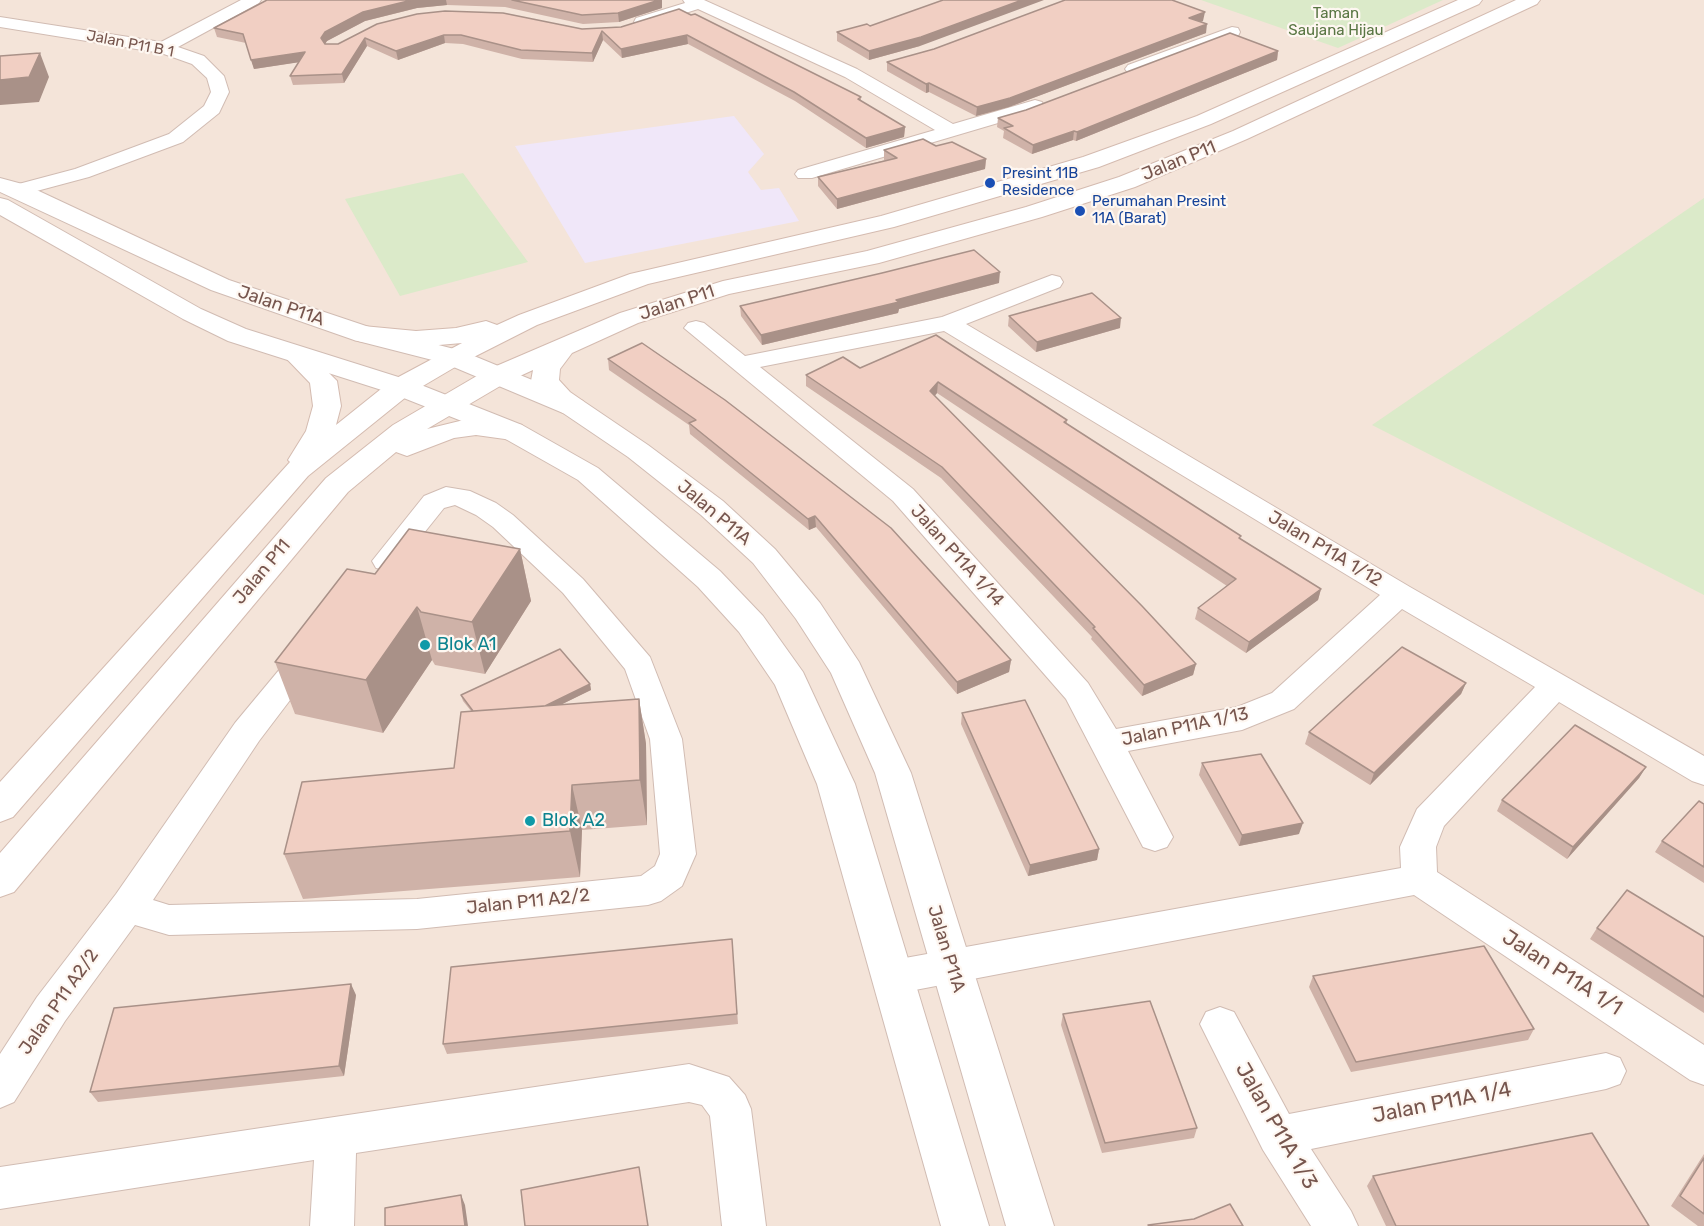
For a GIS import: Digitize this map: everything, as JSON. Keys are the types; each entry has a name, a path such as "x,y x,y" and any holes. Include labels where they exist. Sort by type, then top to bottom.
{"main road":[{"name":"Jalan P11","path":"0,807 298,470 401,387 453,357 528,320 662,273 886,222 1091,162 1203,120 1473,0"},
{"name":"Jalan P11","path":"0,881 337,485 403,431 448,404 497,376 629,318 723,288 870,258 1034,212 1127,182 1240,135 1531,0"},
{"path":"6,193 192,314 237,335 401,387 512,431 588,474 709,579 750,624 791,681 836,784 965,1226"},
{"name":"Jalan P11A","path":"6,193 45,204 220,285 363,334 453,357 573,407 638,451 712,508 764,556 808,611 847,670 893,773 1030,1226"},
{"path":"363,334 416,339 456,336 528,320"},
{"path":"563,347 547,368 545,381 560,398 573,407"},
{"path":"296,355 323,381 327,406 320,431 298,470"},
{"path":"337,485 408,446 447,431 476,426 512,431"}],"street":[{"path":"164,48 253,0"},
{"path":"621,29 694,2 851,73 951,131"},
{"name":"Jalan P11 B 1","path":"0,22 164,48 198,60 215,76 220,92 212,109 176,138 82,173 6,193"},
{"path":"1114,77 1232,32"},
{"path":"851,73 873,67"},
{"path":"805,174 1017,113 1050,101"},
{"name":"Jalan P11 B 1","path":"45,204 60,188 82,173"},
{"path":"740,364 948,323 1052,282"},
{"name":"Jalan P11A 1/12","path":"948,323 1400,594 1704,772"},
{"name":"Jalan P11A 1/14","path":"696,328 903,495 1077,691 1107,743 1155,837"},
{"name":"Jalan P11 A2/2","path":"0,1089 51,1009 129,905 146,914 169,920 417,914 648,890 669,876 678,854 666,738 639,665 573,586 503,521 486,509 460,497 446,496 434,502 367,584"},
{"name":"Jalan P11A 1/13","path":"1107,743 1233,720 1283,701 1400,594"},
{"path":"129,905 247,732 329,630"},
{"path":"894,977 1419,879 1418,847 1430,819 1555,686"},
{"name":"Jalan P11A 1/1","path":"1419,879 1704,1067"},
{"name":"Jalan P11A 1/3","path":"1220,1024 1278,1136 1336,1226"},
{"name":"Jalan P11A 1/4","path":"1278,1136 1606,1071"},
{"path":"0,1188 689,1083 715,1090 730,1110 744,1226"},
{"path":"332,1226 336,1137"}],"shaded area":[{"path":"0,0 1704,0 1704,1226 0,1226"},
{"path":"734,116 764,154 748,172 761,190 779,188 799,221 585,263 515,146"}],"green space":[{"name":"Taman Saujana Hijau","path":"1201,0 1443,0 1338,48"},
{"path":"463,173 528,262 400,296 345,199"},
{"path":"1704,198 1704,595 1372,425"}],"building":[{"path":"267,0 412,0 363,12 325,32 321,38 325,44 338,44 377,24 417,14 445,11 503,13 582,29 621,27 679,9 691,15 695,14 861,97 858,99 905,127 866,138 794,92 687,35 621,49 602,31 592,53 521,50 461,35 444,35 396,51 365,38 342,74 290,76 305,52 251,60 243,34 214,28"},
{"path":"512,0 659,0 618,13 582,15"},
{"path":"943,0 1022,0 921,37 869,51 837,32 867,24 870,26"},
{"path":"1065,0 1172,0 1205,12 1189,18 1207,24 1010,98 977,107 929,83 926,84 887,62 934,49"},
{"path":"1230,33 1278,51 1077,132 1074,131 1033,145 1004,128 1013,126 998,118 1026,110"},
{"path":"40,53 29,77 0,80 0,56"},
{"path":"923,139 936,146 952,142 986,159 837,199 818,177 897,158 884,150"},
{"path":"974,250 1000,272 896,300 899,302 761,335 740,306 882,273"},
{"path":"1092,293 1121,318 1037,342 1009,316"},
{"path":"936,335 1067,420 1064,422 1241,536 1239,538 1321,589 1249,642 1198,608 1236,579 938,382 930,391 1196,664 1144,685 1093,628 1095,627 942,467 806,375 843,357 860,368"},
{"path":"642,343 725,400 891,528 1011,660 957,682 815,516 808,519 689,423 696,420 608,359"},
{"path":"409,529 520,549 472,622 421,612 417,607 366,680 275,662 347,569 375,574"},
{"path":"1402,647 1466,683 1374,773 1309,732"},
{"path":"560,649 590,684 545,706 473,711 461,695"},
{"path":"639,699 640,780 572,785 570,831 284,854 302,782 454,768 461,712"},
{"path":"1025,700 1099,849 1030,865 962,713"},
{"path":"1575,725 1646,767 1573,847 1502,800"},
{"path":"1261,754 1303,823 1242,835 1202,763"},
{"path":"1699,801 1704,804 1704,867 1662,841"},
{"path":"1627,890 1704,937 1704,997 1597,928"},
{"path":"732,939 737,1014 443,1044 451,967"},
{"path":"1484,946 1534,1029 1356,1062 1313,976"},
{"path":"351,984 339,1066 90,1092 114,1008"},
{"path":"1150,1001 1197,1128 1105,1143 1063,1014"},
{"path":"1592,1133 1649,1226 1396,1226 1373,1176"},
{"path":"1704,1158 1704,1214 1680,1196"},
{"path":"639,1167 648,1226 525,1226 521,1190"},
{"path":"461,1195 465,1226 385,1226 385,1208"},
{"path":"1230,1204 1243,1226 1148,1225 1194,1219"}],"place":[{"name":"Presint 11B Residence","path":"990,183"},
{"name":"Perumahan Presint 11A (Barat)","path":"1080,211"},
{"name":"Blok A1","path":"425,645"},
{"name":"Blok A2","path":"530,821"}]}
